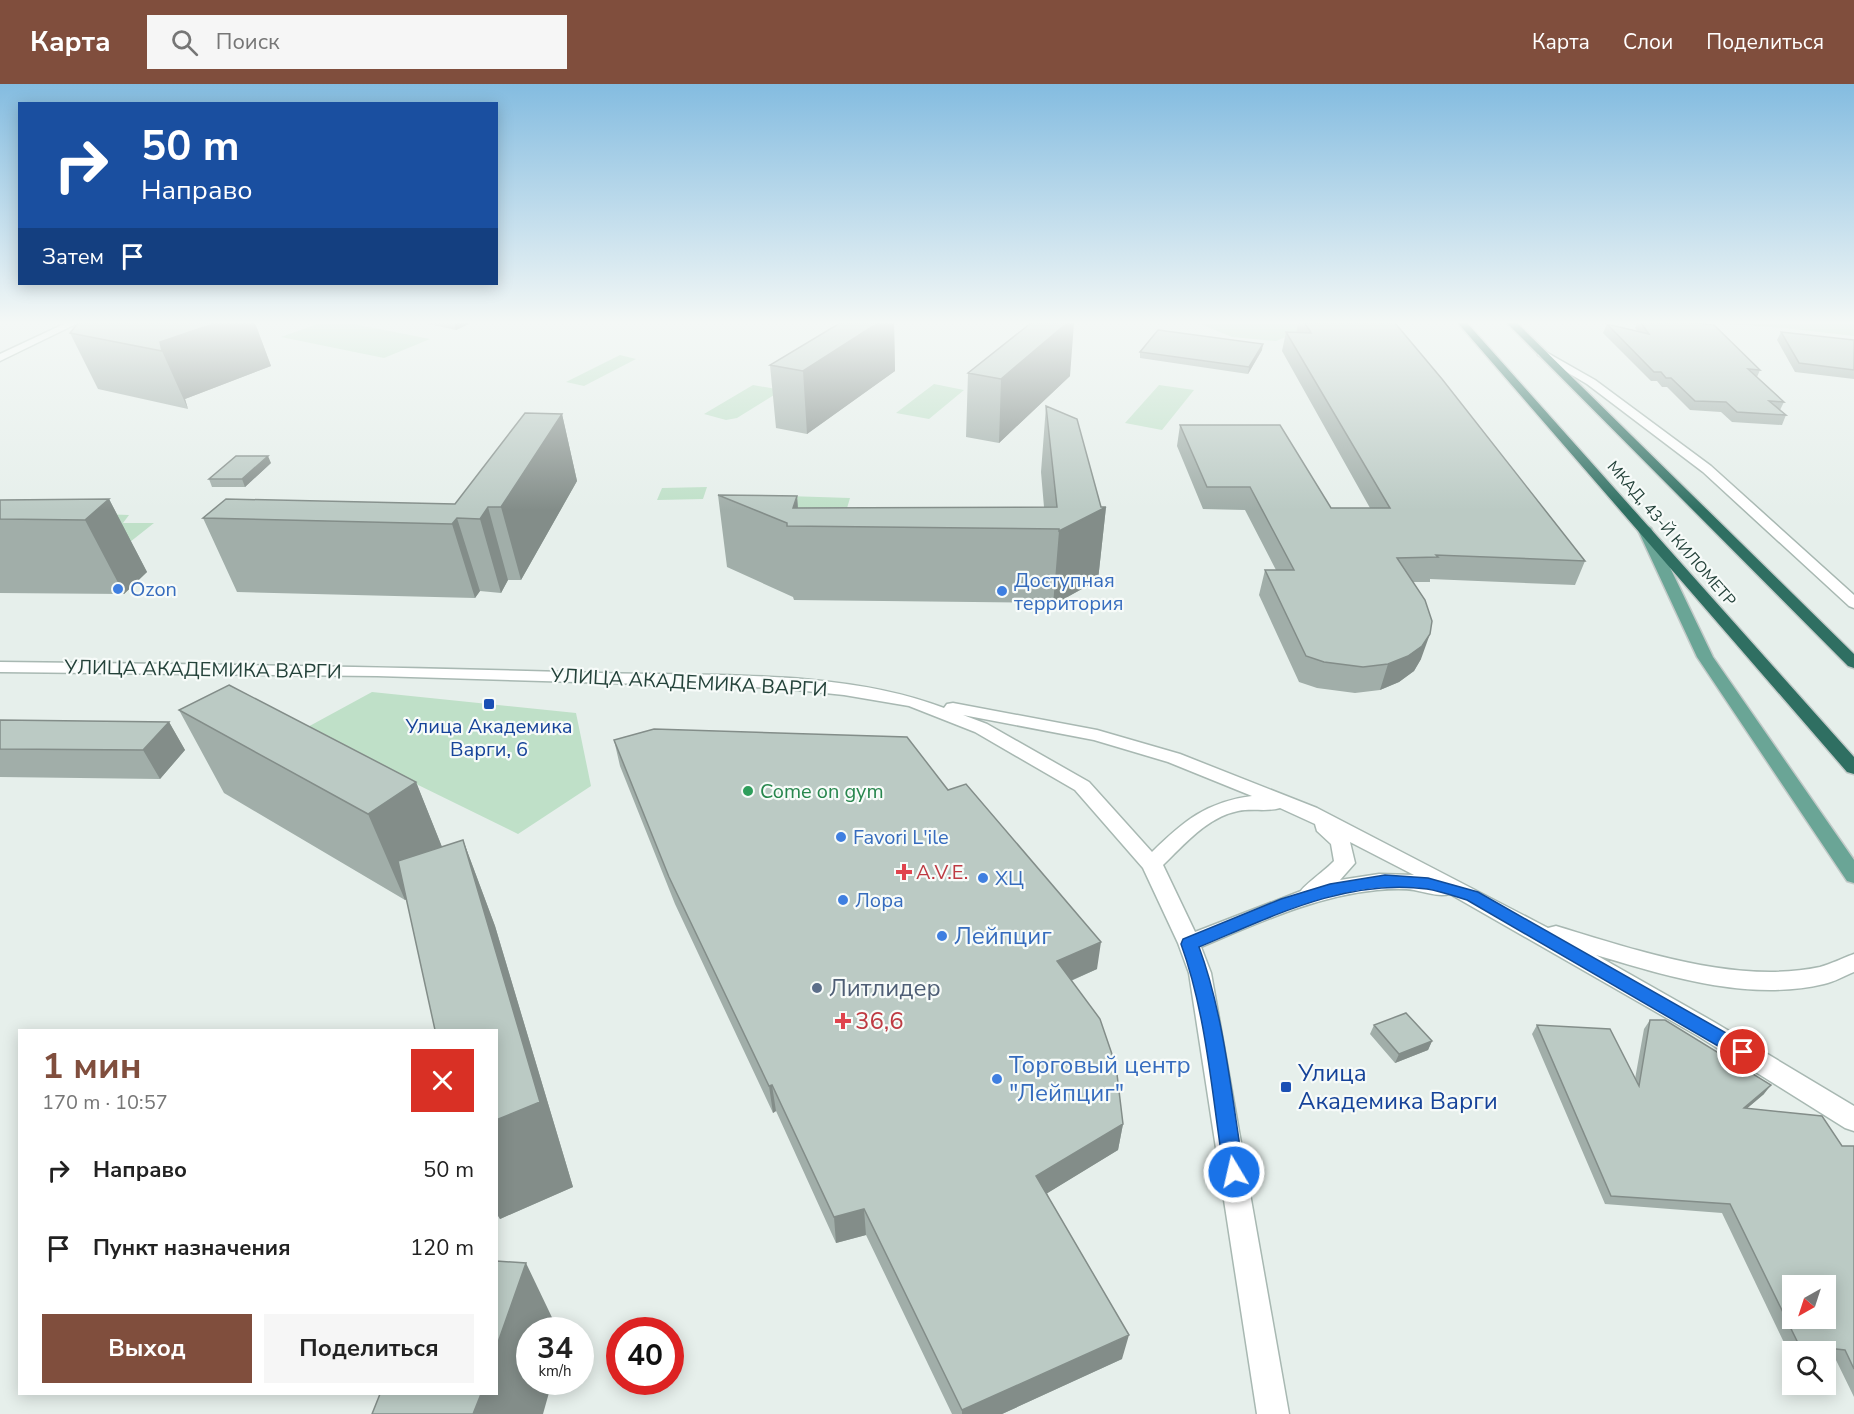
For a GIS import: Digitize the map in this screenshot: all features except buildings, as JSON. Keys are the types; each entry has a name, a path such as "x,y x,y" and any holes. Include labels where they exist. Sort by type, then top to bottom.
{"highway":[{"name":"МКАД, 43-Й КИЛОМЕТР","path":"1517,385 1854,768"},
{"name":"МКАД, 43-Й КИЛОМЕТР","path":"1574,385 1854,663"}],"main road":[{"path":"1644,528 1705,657 1854,876"}],"street":[{"path":"1595,385 1689,454 1854,603"},
{"name":"УЛИЦА АКАДЕМИКА ВАРГИ","path":"0,667 377,671 777,683 886,697 936,709 981,728 1082,786 1152,864 1200,973 1208,1009 1273,1414"},
{"path":"886,697 1097,735 1185,762 1310,813 1472,896 1706,1029 1854,1120"},
{"path":"1152,864 1195,823 1220,809 1244,802 1275,803 1310,813 1340,841 1345,863 1324,883 1287,903 1189,944"},
{"path":"1287,903 1330,890 1385,881 1428,883 1472,896 1554,933 1642,961 1710,974 1763,979 1814,979 1854,963"}],"green space":[{"path":"753,385 782,390 737,418 726,420 704,414"},
{"path":"933,385 964,390 929,419 896,413"},
{"path":"1159,385 1194,390 1162,430 1125,423"},
{"path":"707,487 703,499 657,500 662,488"},
{"path":"788,496 850,498 845,515 782,514"},
{"path":"73,513 129,515 123,523 154,523 130,542"},
{"path":"372,692 576,713 591,786 518,834 304,729"}],"place":[{"name":"Ozon","path":"118,589"},
{"name":"Доступная территория","path":"1002,591"},
{"name":"Улица Академика Варги, 6","path":"489,704"},
{"name":"Come on gym","path":"748,791"},
{"name":"Favori L'ile","path":"841,837"},
{"name":"A.V.E.","path":"904,872"},
{"name":"ХЦ","path":"983,878"},
{"name":"Лора","path":"843,900"},
{"name":"Лейпциг","path":"942,936"},
{"name":"Литлидер","path":"817,988"},
{"name":"36,6","path":"843,1021"},
{"name":"Торговый центр \"Лейпциг\"","path":"997,1079"},
{"name":"Улица Академика Варги","path":"1286,1087"}],"route":[{"path":"1234,1172 1208,1009 1200,973 1189,944 1287,903 1330,890 1385,881 1428,883 1472,896 1632,986 1743,1052"}]}
